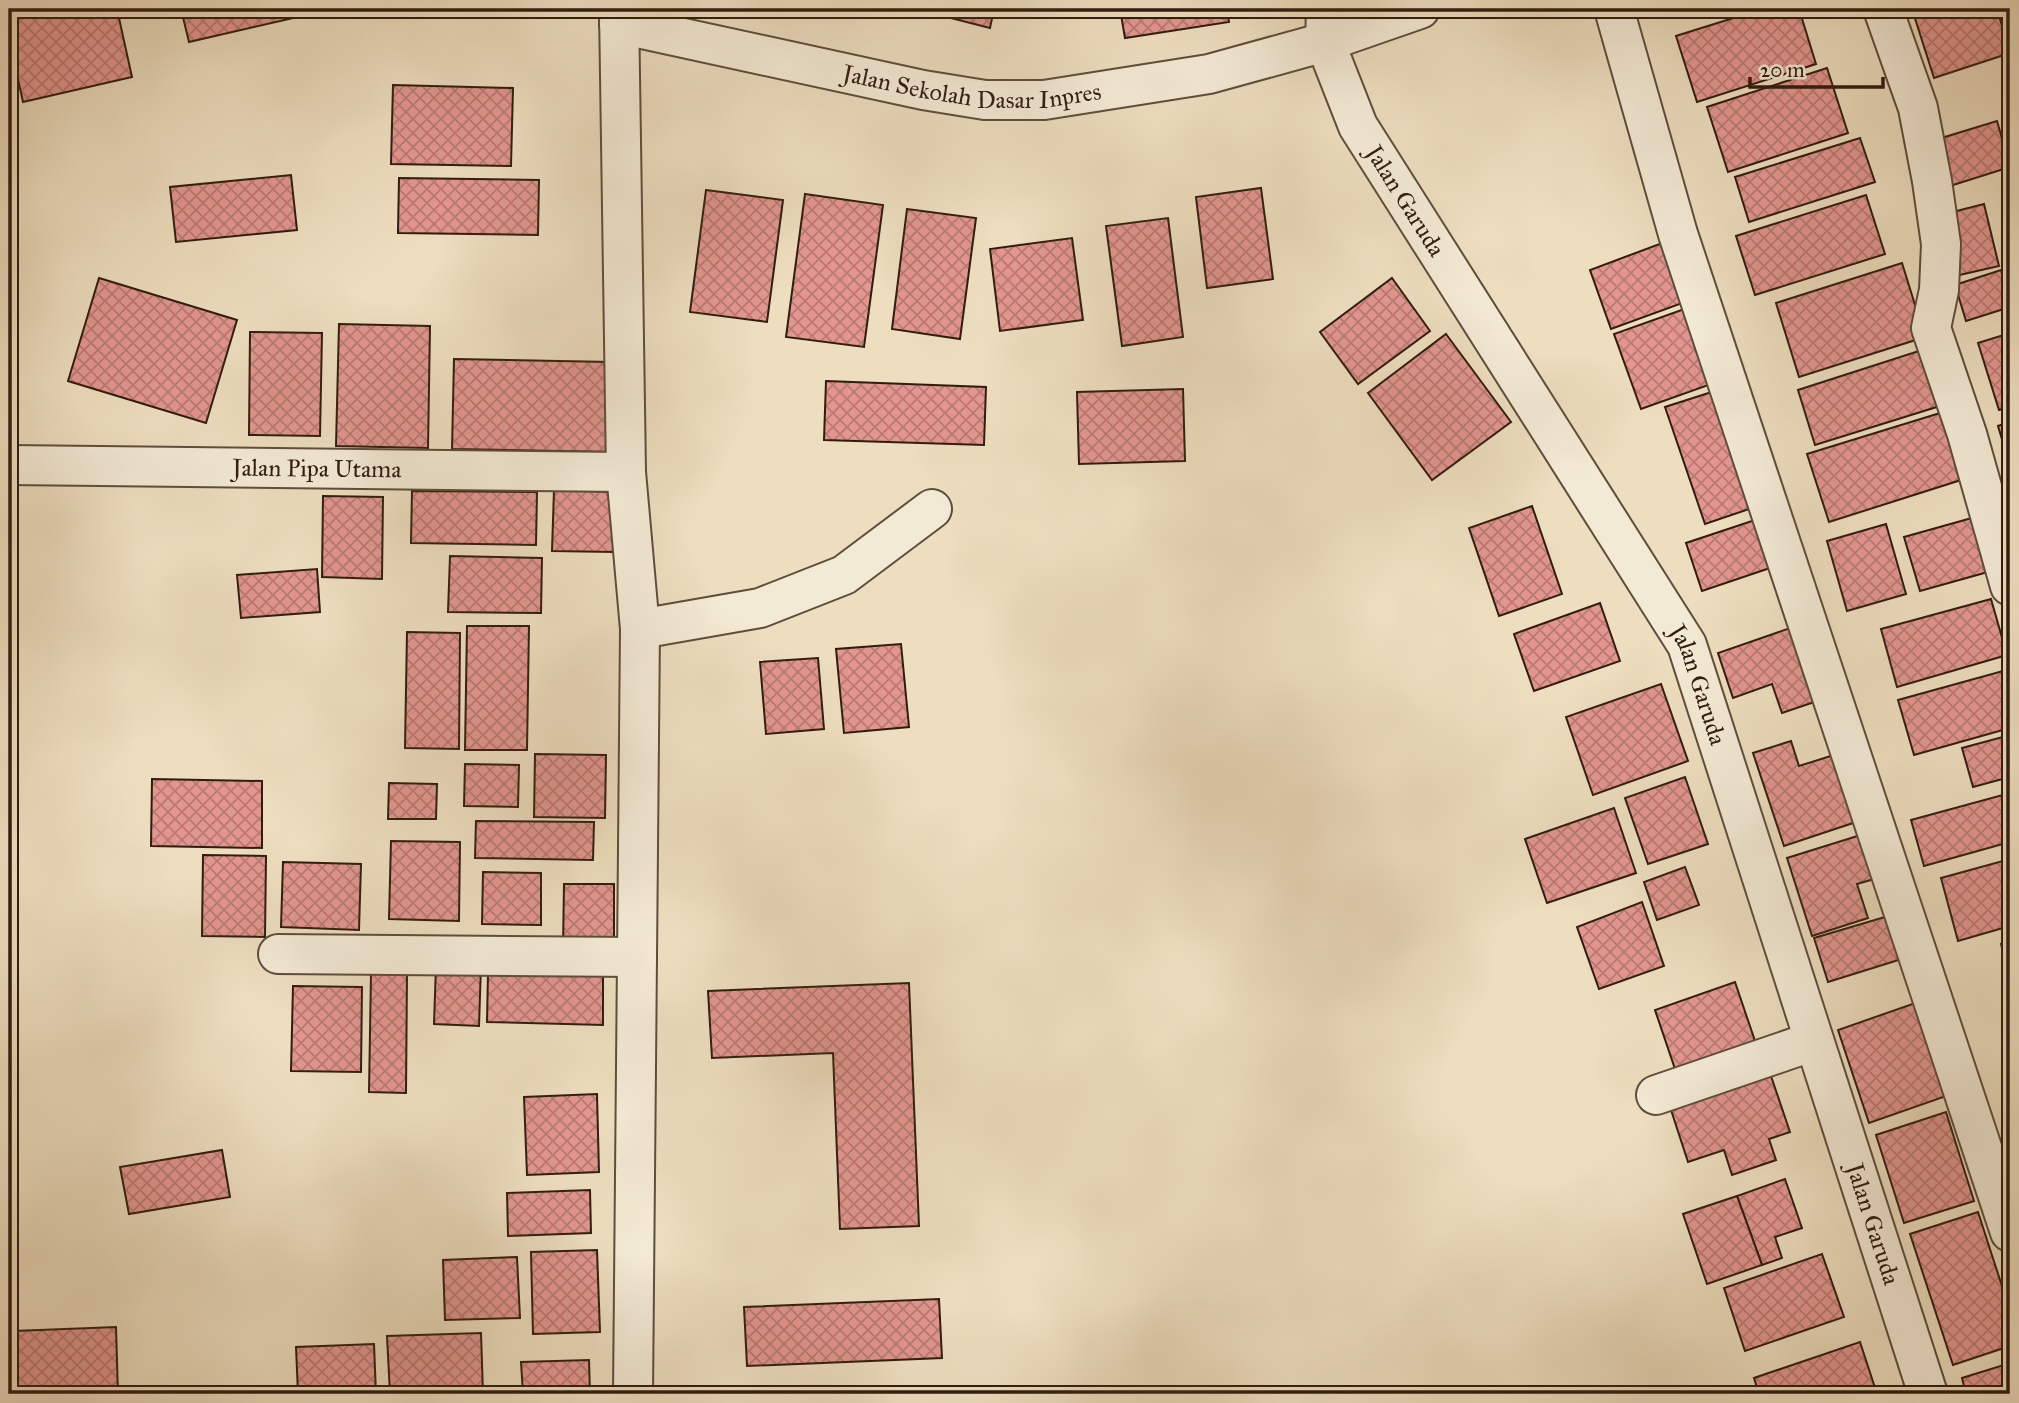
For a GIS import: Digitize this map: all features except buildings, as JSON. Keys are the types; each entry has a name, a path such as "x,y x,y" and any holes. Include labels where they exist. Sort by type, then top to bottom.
{"street":[{"name":"Jalan Sekolah Dasar Inpres","path":"619,17 923,90 985,100 1044,100 1209,74 1325,26 1420,9"},
{"path":"1614,9 1678,234 2010,1232"},
{"path":"1883,9 1918,108 1932,181 1941,244 1939,290 1931,328 1967,434 2010,586"},
{"path":"619,17 626,472 640,629 633,1394"},
{"name":"Jalan Garuda","path":"1325,26 1358,126 1687,645 1928,1394"},
{"name":"Jalan Pipa Utama","path":"9,465 626,472"},
{"path":"640,629 761,608 844,575 932,509"},
{"path":"278,954 637,957"},
{"path":"1656,1095 1814,1041"}]}
